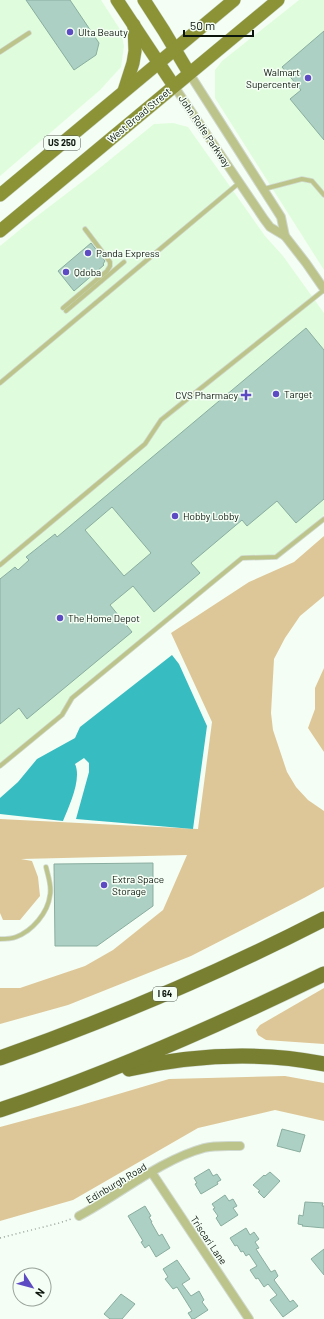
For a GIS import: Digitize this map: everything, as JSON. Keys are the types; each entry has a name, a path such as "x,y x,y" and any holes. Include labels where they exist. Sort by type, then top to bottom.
{"highway":[{"name":"I 64","path":"0,1058 95,1023 202,978 270,947 324,919"},
{"path":"0,1110 92,1078 265,1002 324,974"},
{"path":"92,1078 181,1060 220,1057 262,1056 301,1059 324,1064"}],"main road":[{"name":"John Rolfe Parkway","path":"118,0 174,86"},
{"name":"John Rolfe Parkway","path":"144,0 176,49 189,73"},
{"name":"US 250","path":"0,195 234,0"},
{"name":"West Broad Street","path":"0,231 278,0"},
{"path":"124,91 133,63 134,25"}],"street":[{"name":"John Rolfe Parkway","path":"189,73 281,217 285,236"},
{"name":"John Rolfe Parkway","path":"174,86 270,227 285,236 306,263 324,290"},
{"name":"Edinburgh Road","path":"79,1216 100,1205 175,1159 204,1148 221,1145 240,1146"},
{"name":"Triscari Lane","path":"152,1173 249,1319"}],"lane":[{"path":"0,52 29,33"},
{"path":"264,189 302,179 312,182 324,195"},
{"path":"0,383 239,183"},
{"path":"85,230 110,262 110,266 64,309 124,262"},
{"path":"0,565 145,444 161,420 324,290"},
{"path":"0,766 62,715 72,698 242,558 276,557 324,519"},
{"path":"0,939 14,938 24,933 34,925 41,916 48,905 51,894 46,867"}],"path":[{"name":"Edinburgh Road","path":"0,1238 59,1223 79,1216"}],"shaded area":[{"path":"0,0 101,0 121,31 124,46 121,67 100,90 0,176"},
{"path":"299,0 324,0 324,270 215,98 215,70 222,61"},
{"path":"173,123 188,127 265,236 283,256 324,313 324,515 276,557 242,558 72,698 62,715 0,766 0,246 154,124"},
{"path":"324,536 324,596 300,616 285,638 274,659 271,713 273,730 287,772 296,787 308,800 324,811 324,887 191,956 68,1005 0,1024 0,988 20,988 85,966 113,950 163,910 187,855 21,859 32,861 38,877 40,896 20,920 3,920 0,913 0,819 198,829 212,722 171,633 249,582 294,562"},
{"path":"324,668 324,752 308,728 315,709 315,688"},
{"path":"324,988 324,1044 266,1040 258,1035 256,1030 260,1025"},
{"path":"285,1076 324,1083 324,1121 275,1110 198,1128 73,1200 0,1221 0,1127 169,1079"}],"water":[{"path":"172,655 179,664 207,726 193,829 76,819 89,772 89,763 84,758 75,764 77,770 76,785 63,821 0,814 0,798 18,782 37,759 75,738 80,727"}],"building":[{"name":"Ulta Beauty","path":"26,0 70,0 99,43 96,55 74,70"},
{"name":"Walmart Supercenter","path":"324,31 324,140 290,99 301,90 282,67"},
{"path":"91,243 105,261 103,264 104,265 74,291 58,271"},
{"path":"306,328 324,350 324,499 296,523 277,501 247,526 242,520 191,563 200,573 154,612 133,586 110,605 132,632 27,719 19,708 0,724 0,579 15,567 18,570 29,560 26,557 55,534 57,537","holes":["112,507 151,553 124,576 85,530"]},
{"name":"Extra Space Storage","path":"153,863 153,906 97,946 55,946 54,864"},
{"path":"282,1129 305,1135 300,1152 277,1146"},
{"path":"209,1169 213,1176 217,1174 221,1180 217,1182 218,1184 201,1194 195,1184 197,1183 194,1178"},
{"path":"270,1172 280,1181 264,1198 258,1192 260,1191 253,1185 264,1175 265,1176"},
{"path":"225,1195 229,1201 233,1199 237,1206 233,1208 238,1215 221,1226 216,1218 218,1216 213,1209 215,1208 212,1204"},
{"path":"305,1202 323,1203 324,1228 302,1226 303,1225 298,1224 299,1215 303,1216"},
{"path":"145,1206 151,1216 149,1217 151,1222 159,1236 162,1234 170,1248 156,1257 149,1245 145,1248 141,1242 143,1241 128,1216"},
{"path":"246,1228 250,1235 254,1232 259,1239 255,1242 259,1248 256,1249 271,1272 275,1270 278,1276 274,1280 290,1302 293,1300 298,1306 283,1317 270,1300 277,1295 268,1284 264,1287 258,1278 256,1279 250,1270 257,1266 249,1254 246,1256 243,1251 241,1252 230,1238"},
{"path":"324,1249 324,1275 311,1259"},
{"path":"177,1260 190,1279 182,1284 191,1296 199,1291 204,1300 202,1302 208,1310 194,1319 192,1319 188,1313 192,1311 177,1287 173,1289 165,1279 168,1277 163,1269"},
{"path":"121,1294 135,1304 122,1319 110,1319 104,1314"}],"place":[{"name":"Ulta Beauty","path":"70,32"},
{"name":"Walmart Supercenter","path":"308,78"},
{"name":"Panda Express","path":"88,253"},
{"name":"Qdoba","path":"66,272"},
{"name":"Target","path":"276,394"},
{"name":"CVS Pharmacy","path":"246,395"},
{"name":"Hobby Lobby","path":"175,516"},
{"name":"The Home Depot","path":"60,618"},
{"name":"Extra Space Storage","path":"104,885"}]}
